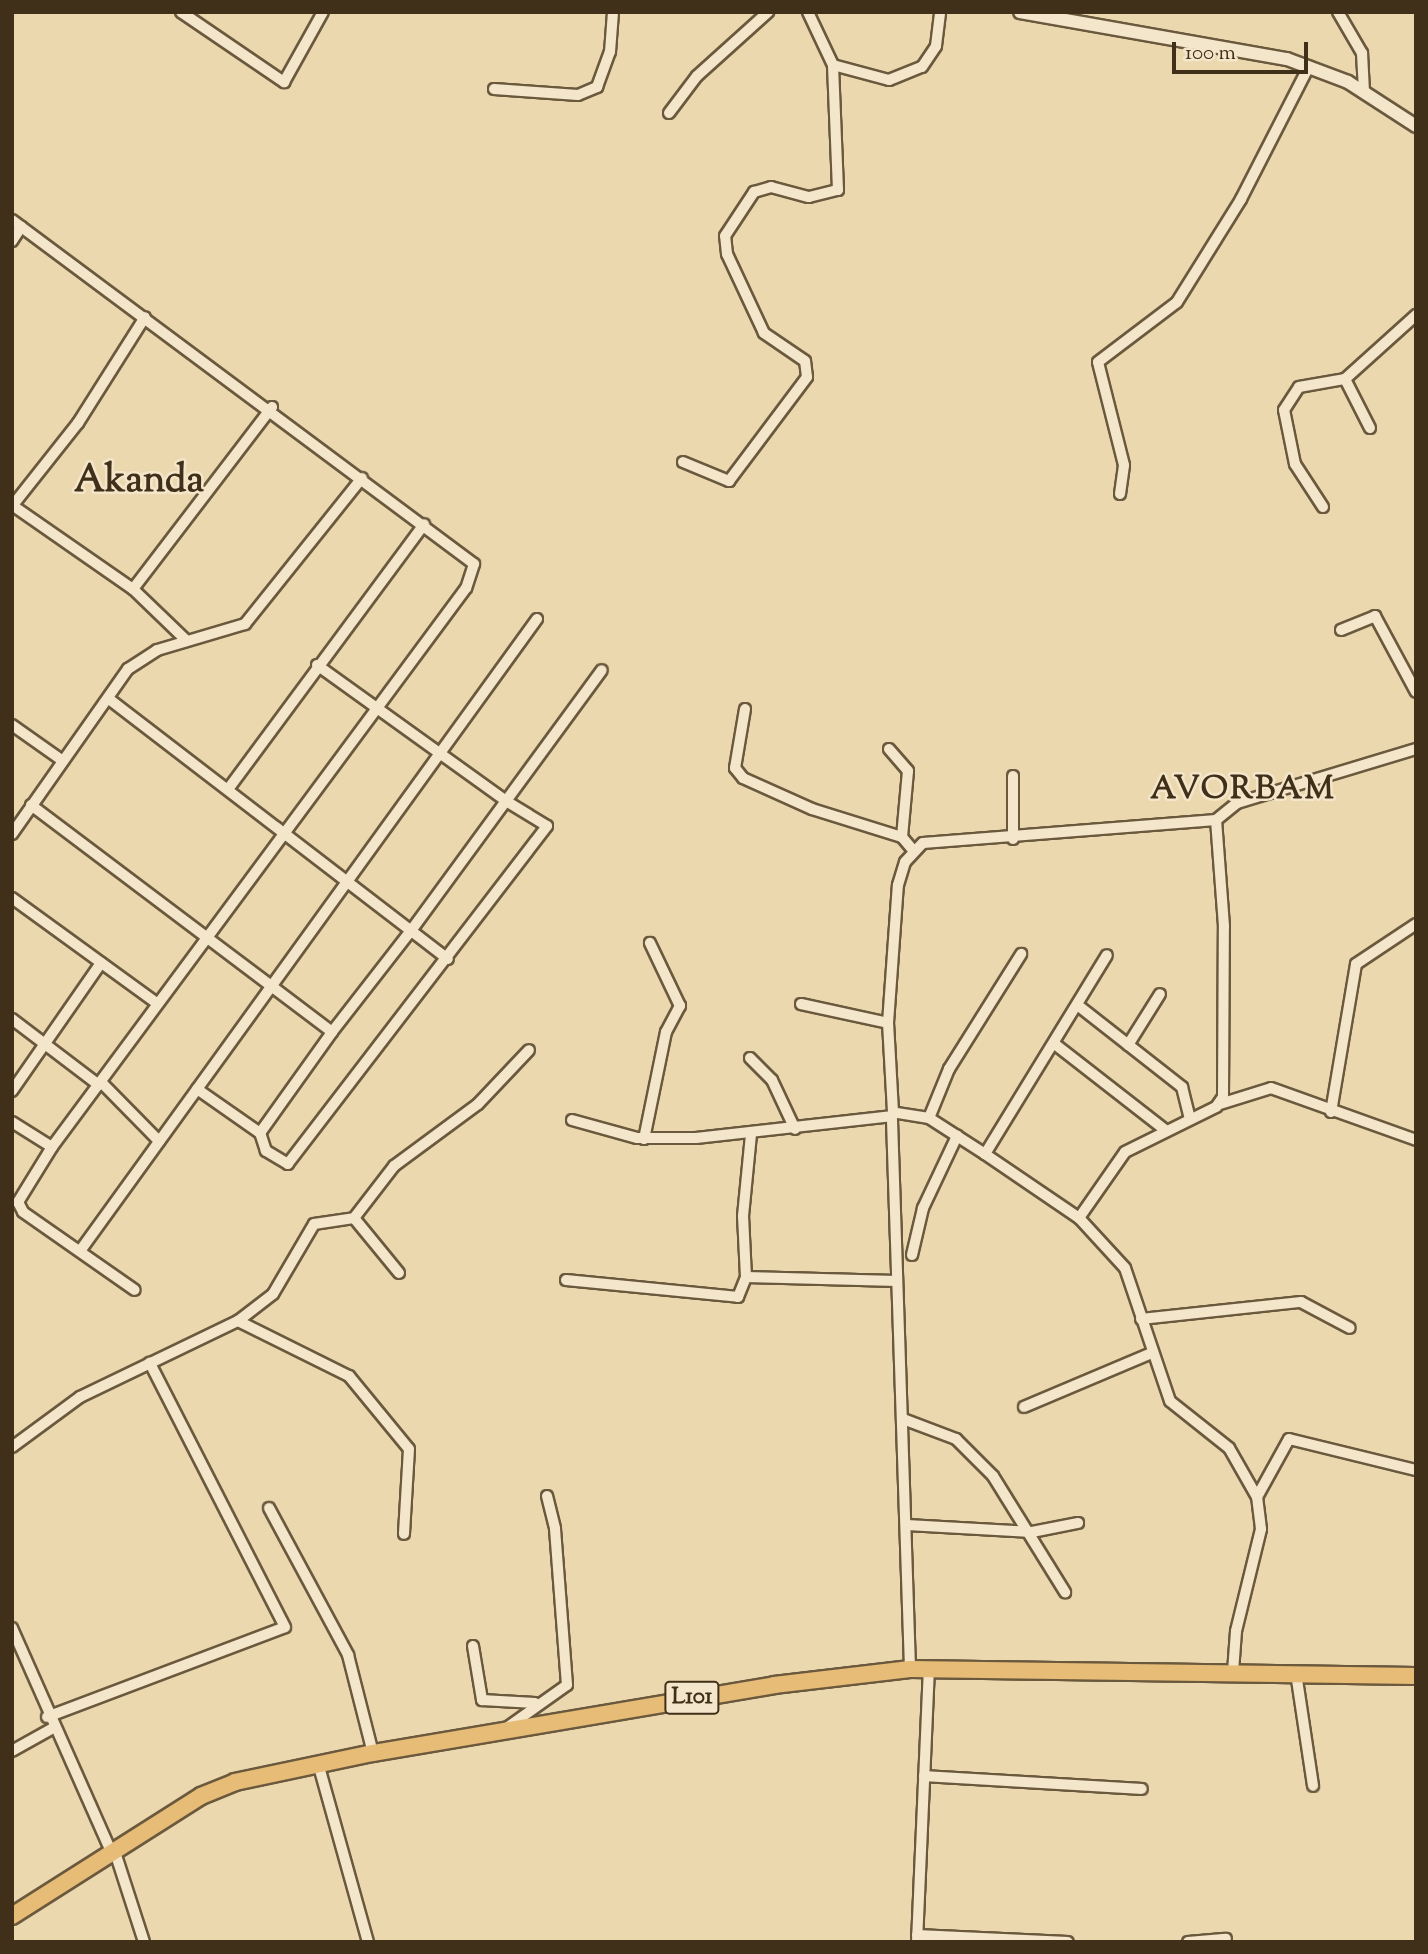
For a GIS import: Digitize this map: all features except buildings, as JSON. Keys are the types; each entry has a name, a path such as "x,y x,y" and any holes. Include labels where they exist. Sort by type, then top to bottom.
{"main road":[{"name":"L101","path":"12,1916 113,1850 224,1785 373,1753 774,1685 909,1669 1416,1676"}],"street":[{"path":"181,12 284,82 323,12"},
{"path":"494,89 579,95 597,87 610,52 612,12"},
{"path":"669,113 706,67 768,12"},
{"path":"683,462 729,481 802,391 806,361 764,333 727,254 725,236 754,192 771,187 809,197 838,190 833,65 808,12"},
{"path":"833,65 889,80 922,67 936,46 940,12"},
{"path":"1020,12 1261,51 1309,66 1364,90 1416,126"},
{"path":"1338,12 1362,53 1364,90"},
{"path":"1120,495 1124,465 1098,362 1177,302 1241,199 1309,66"},
{"path":"12,220 272,407 474,564 466,588 207,934 52,1147 20,1209 135,1290"},
{"path":"12,241 22,227"},
{"path":"1323,508 1295,464 1284,410 1298,387 1345,379 1416,315"},
{"path":"145,317 78,422 12,505 133,589 186,640"},
{"path":"1345,379 1370,428"},
{"path":"133,589 272,407"},
{"path":"12,834 128,669 186,640 246,624 362,478"},
{"path":"229,788 317,665 424,524"},
{"path":"1341,630 1375,615 1416,692"},
{"path":"79,1251 537,619"},
{"path":"317,665 506,801 547,826 298,1156 281,1162 260,1144 260,1133 332,1032 413,928 506,801 602,670"},
{"path":"109,699 413,928 448,959"},
{"path":"745,709 736,768 743,778 812,809 902,837 913,850"},
{"path":"12,725 63,761"},
{"path":"889,749 908,771 902,837"},
{"path":"909,1669 907,1525 888,1023 894,907 913,850 943,838 1013,839 1216,820 1237,803 1416,749"},
{"path":"1013,776 1013,839"},
{"path":"31,805 207,934 332,1032"},
{"path":"1216,820 1224,926 1220,1104"},
{"path":"12,898 158,1004"},
{"path":"1331,1112 1356,964 1416,924"},
{"path":"644,1139 666,1032 680,1006 650,943"},
{"path":"929,1118 949,1069 1021,954"},
{"path":"985,1154 1080,1007 1107,955"},
{"path":"12,1091 101,963"},
{"path":"1128,1045 1160,994"},
{"path":"801,1004 888,1023"},
{"path":"1080,1007 1182,1087 1190,1119"},
{"path":"12,1019 100,1084 159,1141"},
{"path":"1056,1045 1164,1130"},
{"path":"12,1447 80,1397 238,1321 273,1294 314,1224 354,1218 394,1166 478,1104 529,1050"},
{"path":"750,1058 772,1080 795,1129"},
{"path":"1079,1218 1113,1164 1164,1130 1220,1104 1270,1088 1331,1112 1416,1140"},
{"path":"197,1089 260,1133"},
{"path":"572,1120 644,1139 751,1135 893,1116 929,1118 1079,1218 1125,1268 1170,1401 1229,1448 1257,1497 1261,1529 1236,1631 1233,1672"},
{"path":"12,1122 52,1147"},
{"path":"566,1280 733,1299 746,1277 743,1216 751,1135"},
{"path":"912,1255 922,1208 957,1136"},
{"path":"354,1218 399,1273"},
{"path":"746,1277 897,1281"},
{"path":"1141,1319 1301,1303 1350,1328"},
{"path":"238,1321 349,1376 409,1449 404,1534"},
{"path":"1024,1407 1152,1353"},
{"path":"47,1717 285,1627 150,1363"},
{"path":"903,1419 956,1439 993,1476 1031,1532 1065,1592"},
{"path":"1257,1497 1289,1439 1416,1470"},
{"path":"502,1732 535,1703 567,1685 555,1528 547,1496"},
{"path":"269,1507 348,1655 373,1753"},
{"path":"907,1525 1031,1532 1078,1523"},
{"path":"12,1628 47,1717 113,1850 144,1942"},
{"path":"473,1646 482,1700 535,1703"},
{"path":"929,1670 917,1939 1068,1942"},
{"path":"1296,1673 1313,1786"},
{"path":"12,1751 53,1728"},
{"path":"318,1763 368,1942"},
{"path":"924,1776 1142,1789"},
{"path":"1188,1942 1226,1939"}],"district":[{"name":"Akanda","path":"139,483"},
{"name":"AVORBAM","path":"1243,790"}]}
